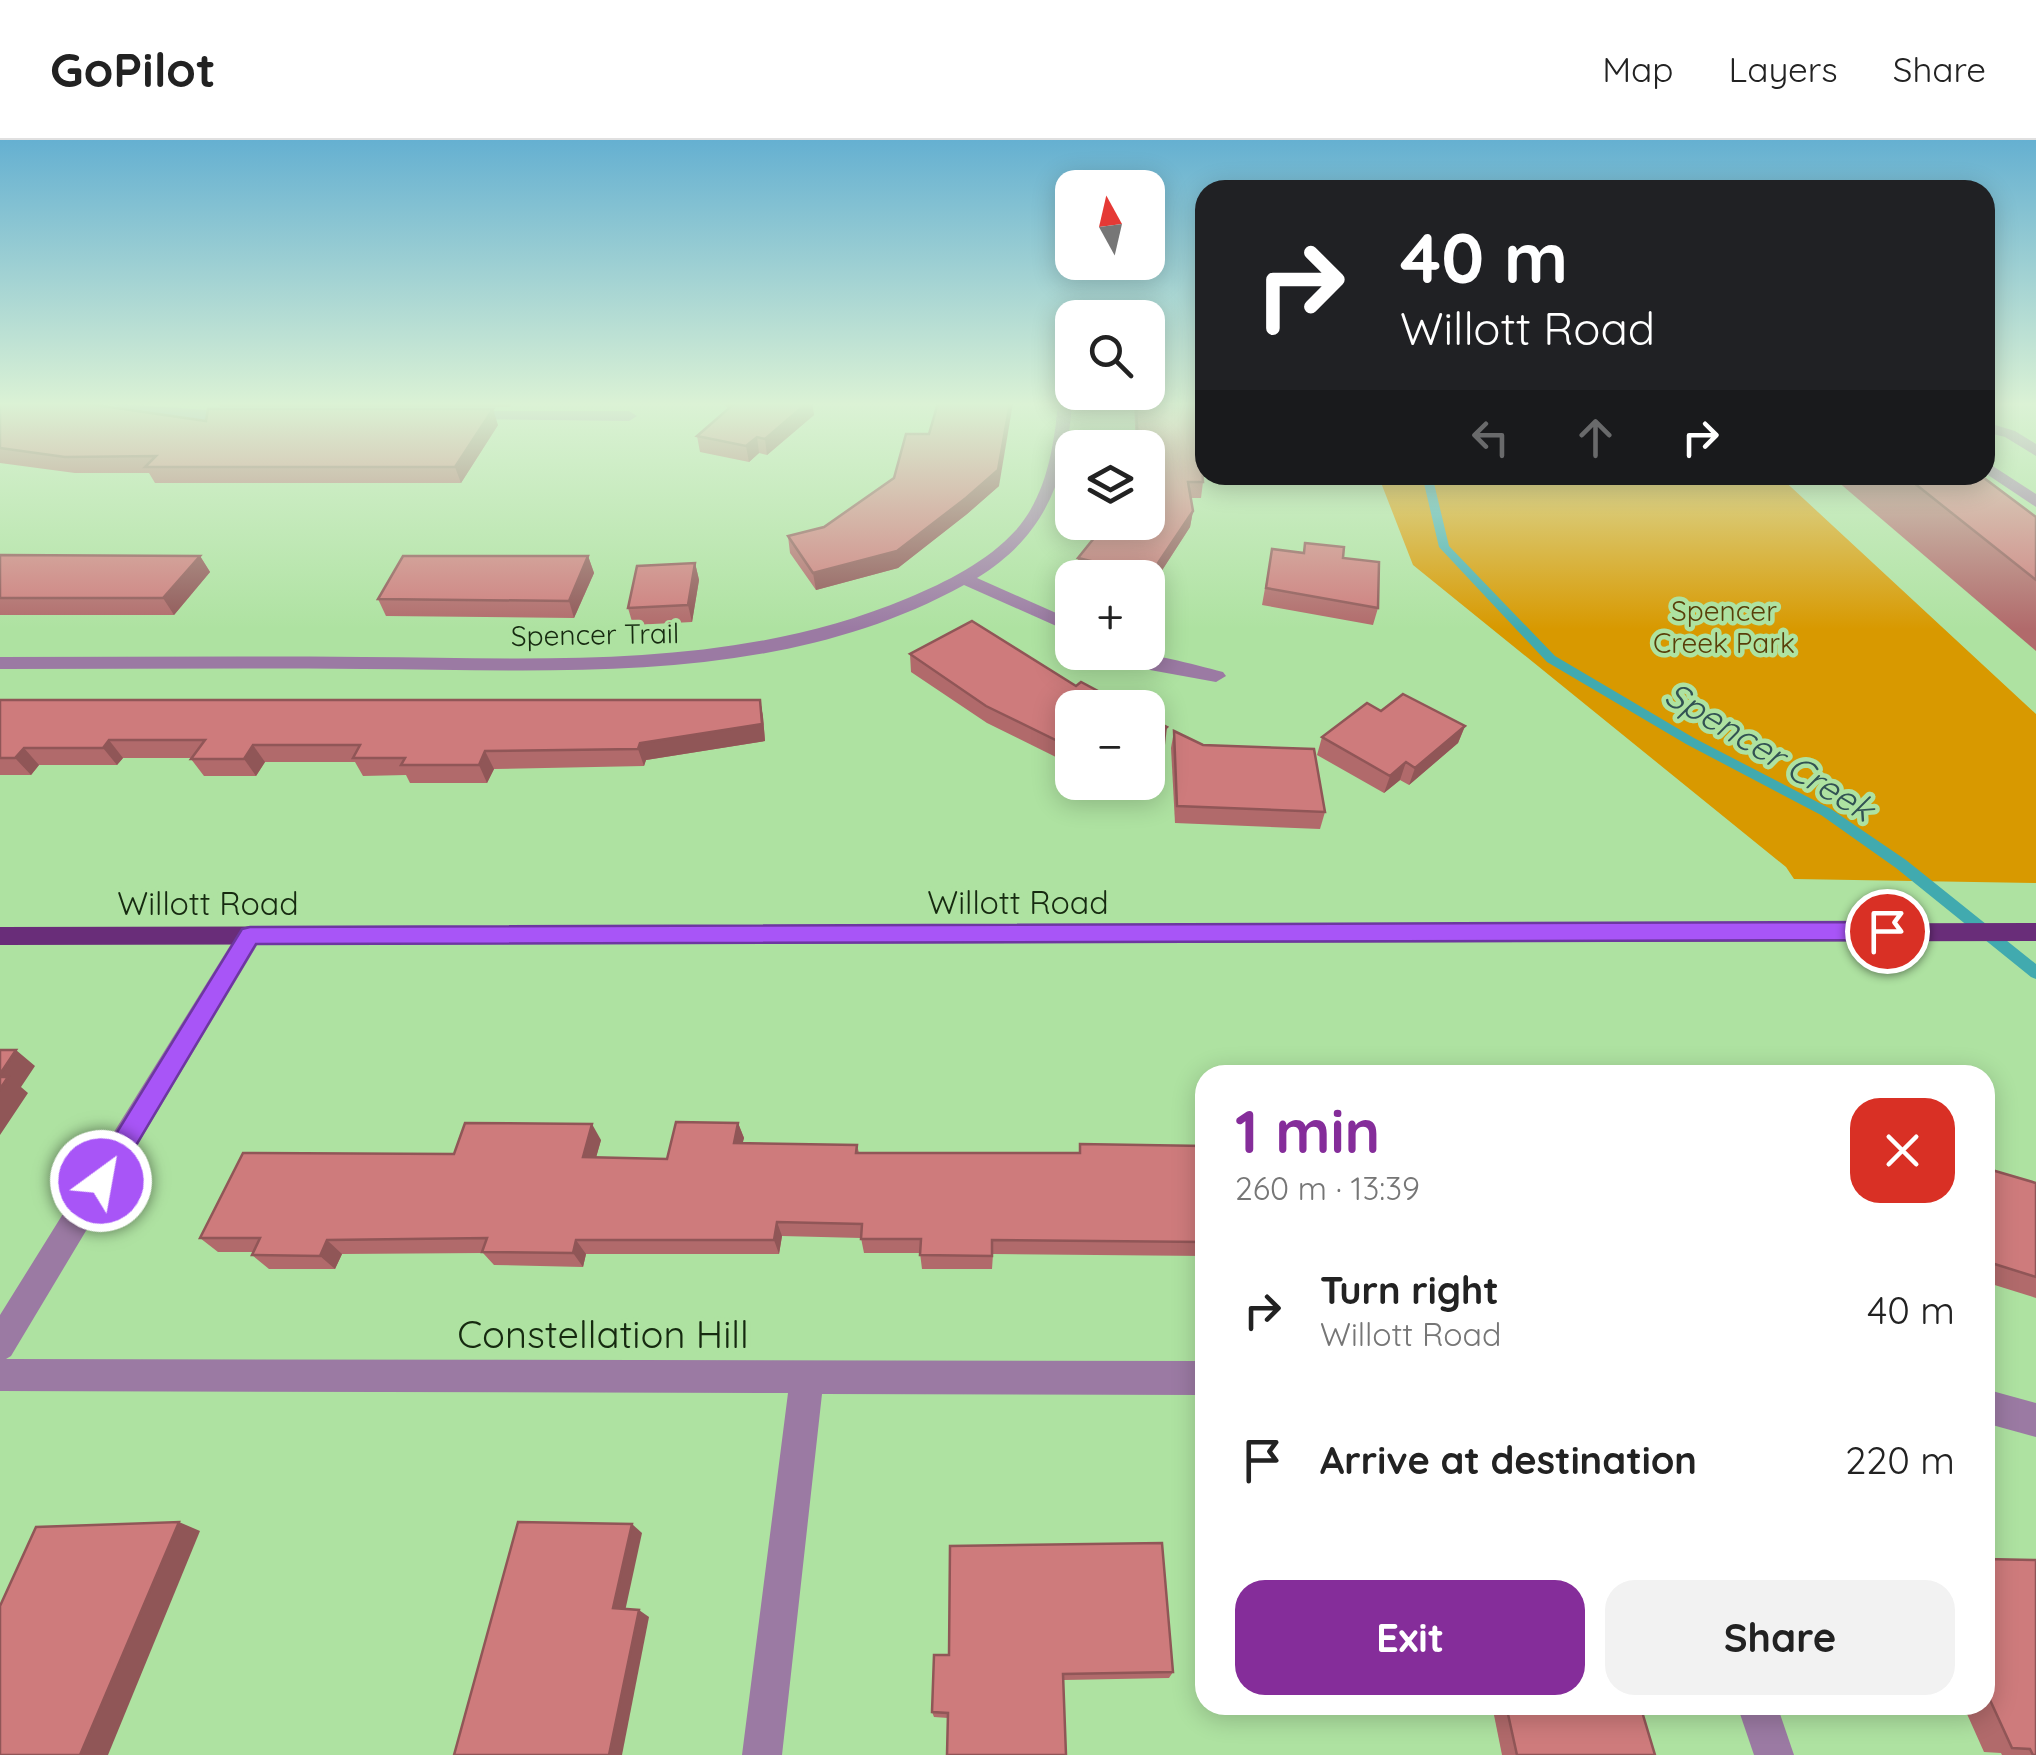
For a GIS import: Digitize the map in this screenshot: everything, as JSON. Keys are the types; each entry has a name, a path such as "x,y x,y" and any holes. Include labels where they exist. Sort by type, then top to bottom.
{"main road":[{"name":"Willott Road","path":"0,936 2036,932"}],"street":[{"name":"Spencer Trail","path":"0,663 702,660 789,645 906,608 965,578 1028,527 1053,478"},
{"path":"2003,478 2036,502"},
{"path":"965,578 1055,619"},
{"path":"1165,667 1216,676"},
{"path":"0,1346 250,935"},
{"name":"Constellation Hill","path":"0,1375 1195,1378"},
{"path":"762,1755 807,1376"},
{"path":"1995,1409 2036,1420"},
{"path":"1760,1715 1774,1755"}],"green space":[{"name":"Spencer Creek Park","path":"1382,485 1789,485 2036,714 2036,883 1794,879 1786,867 1413,565"}],"building":[{"path":"893,478 988,478 897,551 813,573 788,536 824,527"},
{"path":"1165,478 1195,478 1195,482 1188,482 1193,511 1160,560 1078,558 1092,540 1165,540"},
{"path":"1917,485 1993,485 2036,517 2036,580"},
{"path":"1305,543 1344,547 1343,558 1379,562 1378,608 1266,588 1272,549 1304,553"},
{"path":"0,555 200,556 163,598 0,598"},
{"path":"403,556 588,556 569,601 378,599"},
{"path":"695,563 688,605 628,608 637,566"},
{"path":"972,621 1076,686 1081,682 1096,690 1055,690 1055,740 986,706 910,654"},
{"path":"1403,694 1465,726 1415,768 1406,762 1390,776 1322,737 1367,703 1381,711"},
{"path":"0,700 760,700 762,724 640,743 638,749 485,751 479,765 401,765 405,758 353,758 360,745 253,745 244,759 191,759 205,740 109,740 103,748 24,748 15,758 0,758"},
{"path":"1174,731 1203,745 1314,749 1325,812 1177,806"},
{"path":"0,1050 16,1050 0,1074"},
{"path":"676,1122 738,1123 734,1143 857,1145 856,1153 1080,1153 1080,1144 1195,1146 1195,1242 992,1240 992,1256 920,1255 921,1239 861,1239 862,1224 777,1222 774,1240 576,1240 573,1253 482,1252 487,1238 327,1240 320,1256 252,1255 260,1238 200,1238 243,1153 454,1154 465,1123 592,1124 583,1157 667,1159"},
{"path":"1995,1171 2036,1183 2036,1277 1995,1264"},
{"path":"179,1522 80,1755 0,1755 0,1606 36,1527"},
{"path":"518,1522 632,1524 613,1608 639,1610 609,1755 454,1755"},
{"path":"1162,1543 1173,1672 1063,1674 1066,1755 947,1755 948,1713 932,1712 934,1655 949,1655 950,1546"},
{"path":"1995,1559 2036,1560 2036,1755 2030,1749 2012,1748 1995,1711"},
{"path":"1508,1715 1643,1715 1655,1755 1517,1755"}],"waterway":[{"name":"Spencer Creek","path":"1429,485 1444,547 1551,659 1690,741 1826,812 1901,864 2036,973"}],"route":[{"path":"101,1181 250,935 1887,931"}]}
